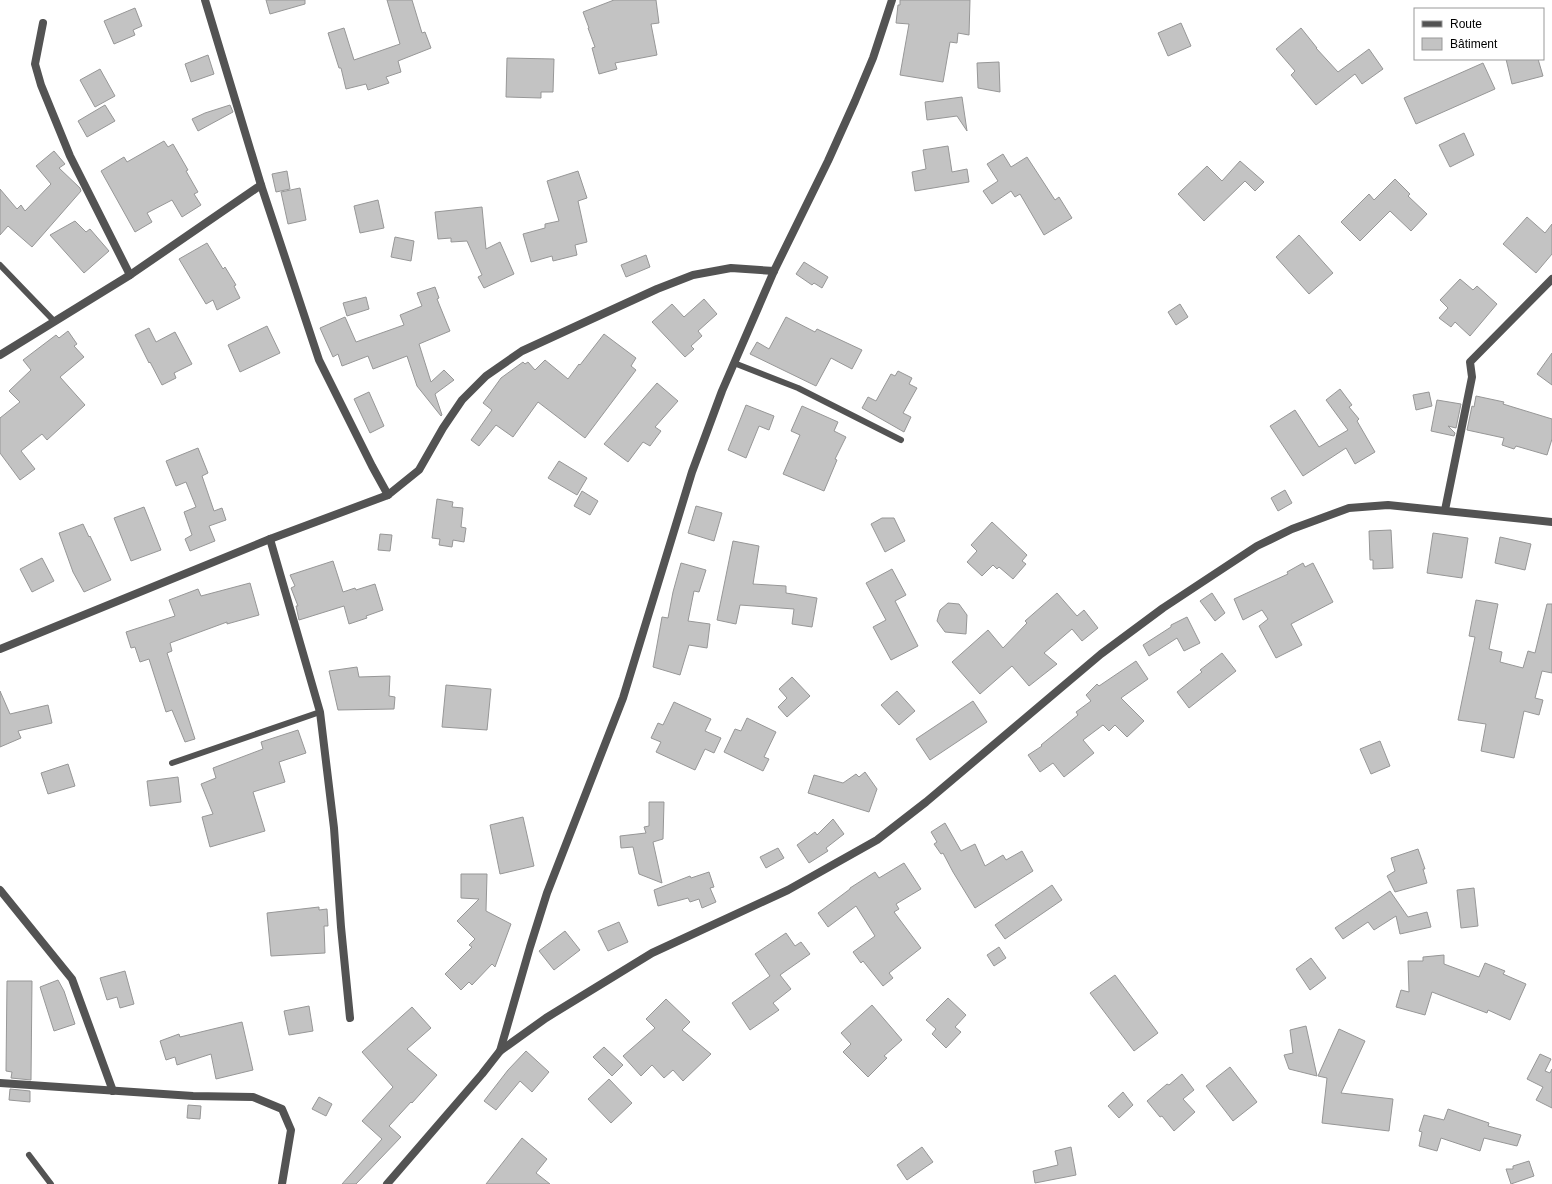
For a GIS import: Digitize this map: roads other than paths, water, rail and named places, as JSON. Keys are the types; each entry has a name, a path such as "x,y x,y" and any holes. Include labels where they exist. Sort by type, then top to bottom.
{"street":[{"path":"205,0 261,185 319,360 388,495"},
{"path":"500,1051 547,893 623,698 692,472 734,363 774,270 818,182 873,58 892,0"},
{"path":"42,22 35,64 41,85 70,156 130,275"},
{"path":"0,355 130,275 261,185"},
{"path":"0,649 270,539 388,495 419,470 443,428 462,400 486,376 522,350 657,289 693,275 731,268 774,270"},
{"path":"1445,510 1472,377 1470,362 1552,279"},
{"path":"387,1184 500,1051 546,1018 652,953 788,890 877,840 926,802 1101,654 1163,608 1257,546 1292,529 1349,508 1388,505 1552,522"},
{"path":"270,539 320,712 334,828 341,927 350,1018"},
{"path":"0,890 72,979 113,1091"},
{"path":"0,1083 193,1096 253,1097 282,1109 291,1130 282,1184"}],"lane":[{"path":"0,265 54,321"},
{"path":"734,363 798,388 901,440"},
{"path":"172,763 320,712"},
{"path":"29,1155 51,1184"}]}
